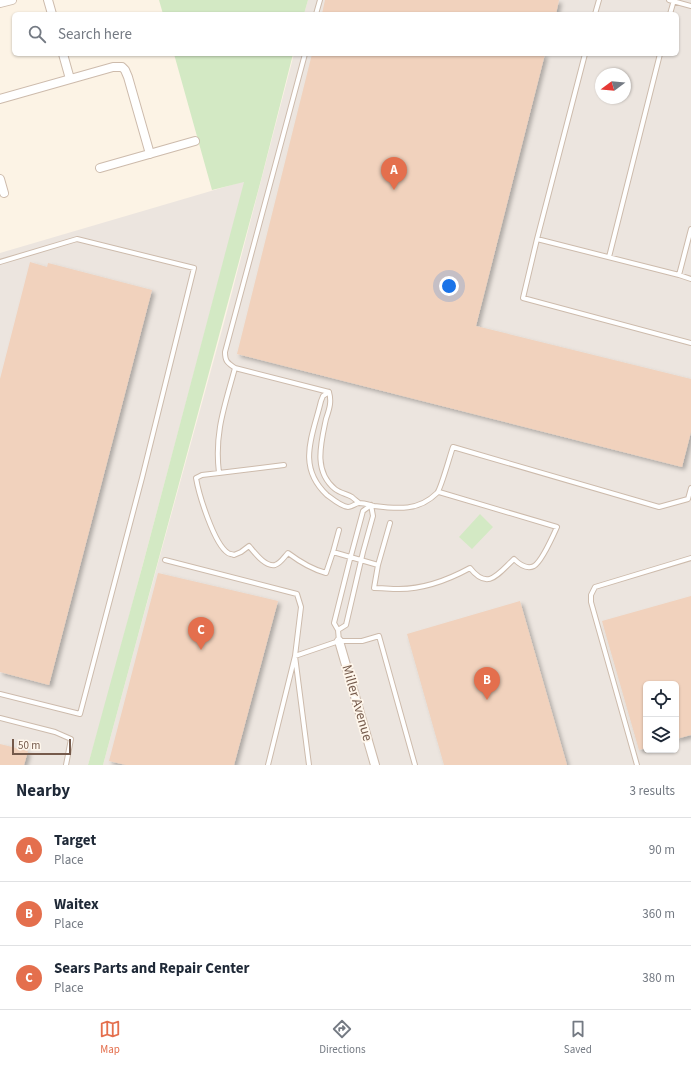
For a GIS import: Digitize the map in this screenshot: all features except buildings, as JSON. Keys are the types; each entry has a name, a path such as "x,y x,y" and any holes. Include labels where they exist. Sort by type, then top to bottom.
{"street":[{"path":"0,3 12,0"},
{"path":"48,0 51,12"},
{"path":"64,56 70,79"},
{"path":"0,99 113,67 122,68 128,77 150,154"},
{"path":"100,168 195,141"},
{"path":"0,179 4,193"},
{"name":"Miller Avenue","path":"339,641 375,765"}],"lane":[{"path":"317,12 320,0"},
{"path":"596,12 599,0"},
{"path":"670,12 672,0 691,6"},
{"path":"304,56 225,358 227,362 235,368 329,392"},
{"path":"584,56 523,298 691,343"},
{"path":"609,257 659,56"},
{"path":"679,275 691,229"},
{"path":"0,262 77,239 194,268 144,471 80,714 0,694"},
{"path":"537,239 691,279"},
{"path":"219,473 217,446 220,422 235,368"},
{"path":"329,392 323,396 321,401 309,447 309,462 313,476 319,487 328,496 339,504 348,507 359,503"},
{"path":"329,392 331,400 323,434 320,458 322,471 329,482 336,489 359,503 392,508 404,508 414,507 426,501 439,492 453,447 659,507 688,499 691,488"},
{"path":"284,465 202,475 196,478 202,503 212,529 221,545 227,552 234,555 249,546 263,561 276,565 288,553 304,564 326,573 339,530"},
{"path":"390,523 378,565 374,588 399,589 429,586 458,575 470,568 480,579 487,580 496,576 514,559 528,568 534,566 539,561 557,527 439,492"},
{"path":"339,641 338,630 334,623 363,511 371,505"},
{"path":"338,630 346,625 373,516 371,505"},
{"path":"333,552 378,565"},
{"path":"637,765 591,602 592,596 595,586 691,558"},
{"path":"165,560 297,594 301,607 295,656 268,765"},
{"path":"295,656 339,641 362,641 378,636 415,765"},
{"path":"295,656 309,765"},
{"path":"0,718 55,732 71,740 66,765"}],"shaded area":[{"path":"308,0 691,0 691,765 103,765 225,319 293,56 679,56 679,12 305,12"},
{"path":"245,181 107,699 88,765 0,765 0,253"}],"green space":[{"path":"159,0 308,0 305,12 162,12"},
{"path":"175,56 292,56 261,180 103,765 88,765 244,182 212,190"},
{"path":"480,514 493,527 472,549 459,537"}],"place":[{"name":"Target","path":"394,190"},
{"name":"Sears Parts and Repair Center","path":"201,650"},
{"name":"Waitex","path":"487,700"}]}
